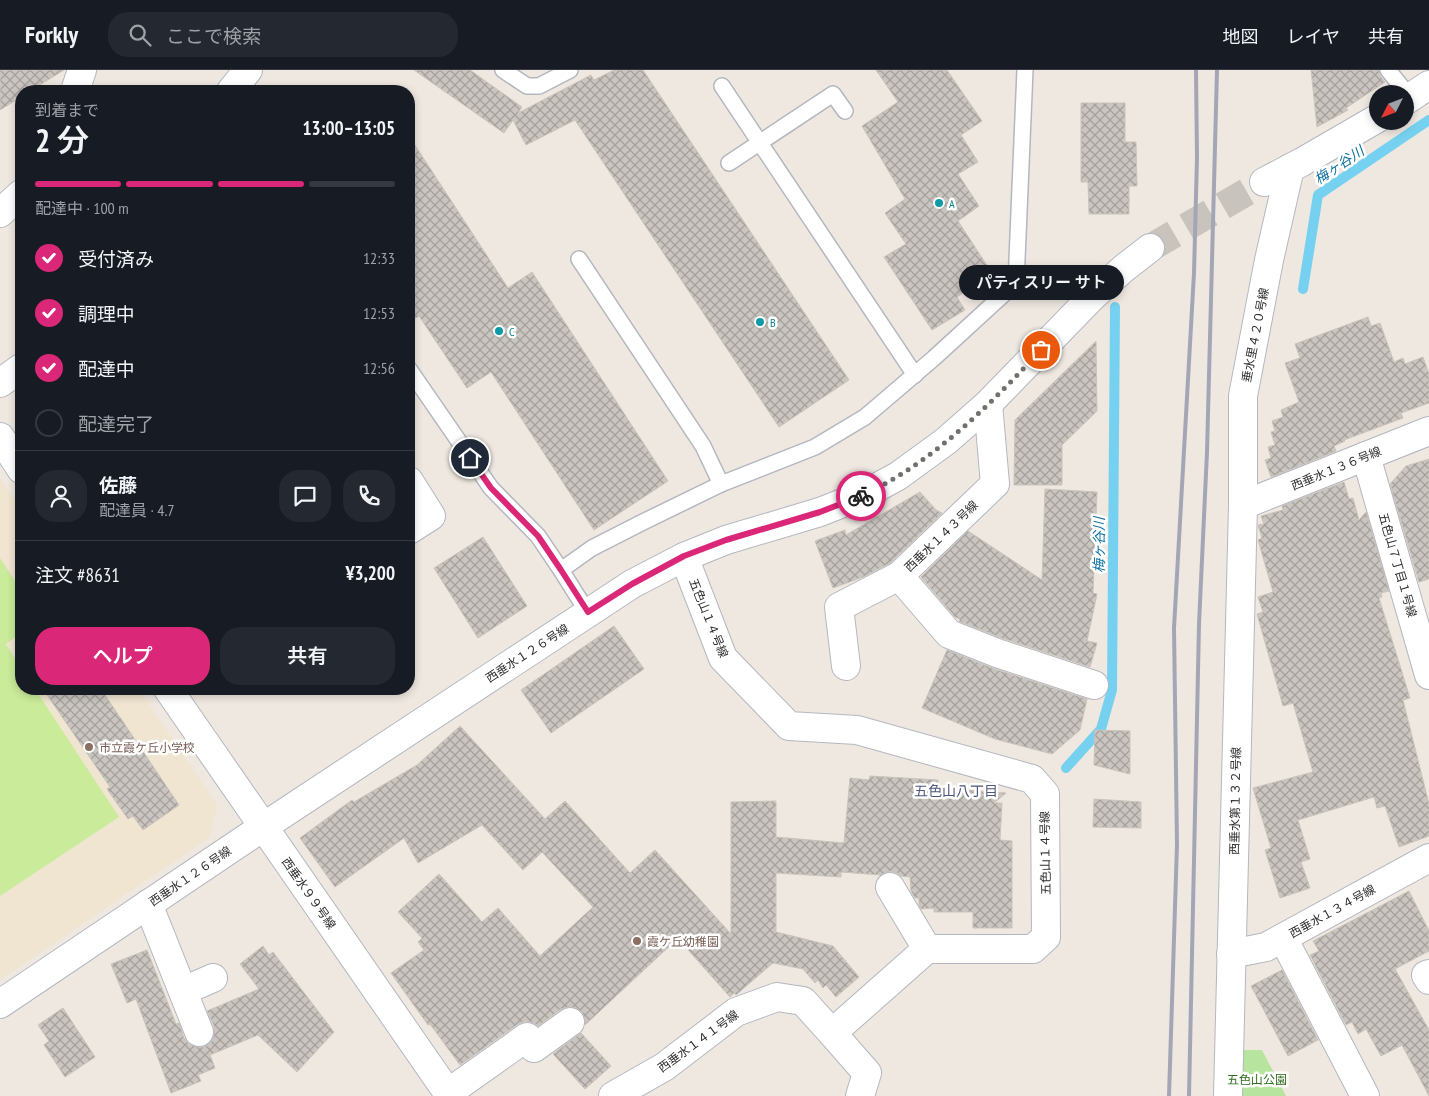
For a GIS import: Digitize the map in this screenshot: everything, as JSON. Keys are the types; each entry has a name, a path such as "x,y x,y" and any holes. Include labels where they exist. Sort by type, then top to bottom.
{"street":[{"path":"78,85 82,70"},
{"path":"237,85 248,70"},
{"path":"1264,182 1369,123"},
{"name":"垂水里４２０号線","path":"1243,505 1244,396 1269,260 1290,168"},
{"name":"西垂水１２６号線","path":"0,1004 263,827 632,584 684,556 726,540 820,512 863,495 898,476 946,441 988,404 1091,298 1150,248"},
{"path":"0,383 15,372"},
{"name":"西垂水１４３号線","path":"846,666 840,607 899,576 995,484 988,404"},
{"name":"西垂水１３６号線","path":"1243,505 1429,431"},
{"path":"0,437 15,460"},
{"name":"五色山７丁目１号線","path":"1366,456 1429,675"},
{"path":"415,491 432,516 415,526"},
{"name":"西垂水第１３２号線","path":"1228,1096 1243,505"},
{"name":"五色山１４号線","path":"684,556 722,658 789,726 857,730 1032,779 1045,794 1046,937 1033,948 927,949"},
{"path":"899,576 949,634 997,654 1094,685"},
{"name":"西垂水９９号線","path":"172,695 449,1095"},
{"name":"西垂水１３４号線","path":"1232,954 1266,947 1429,858"},
{"path":"860,1096 867,1074 832,1033 927,949 890,887"},
{"path":"148,904 199,1032"},
{"path":"1284,938 1365,1096"},
{"path":"1429,974 1426,975 1429,980"},
{"path":"182,991 213,978"},
{"name":"西垂水１４１号線","path":"612,1096 664,1067 736,1012 777,997 803,1001 832,1033"},
{"path":"449,1095 526,1037 534,1048 570,1022"}],"lane":[{"path":"503,70 527,86 539,86 570,70"},
{"path":"561,570 592,548 720,484 815,447 865,417 1016,282 1025,70"},
{"path":"1388,70 1415,94"},
{"path":"722,86 914,375"},
{"path":"729,163 833,94 844,111"},
{"path":"579,259 703,446 720,484"},
{"path":"415,378 491,488 538,536 588,612"}],"shaded area":[{"name":"市立霞ケ丘小学校","path":"0,478 15,501 15,695 143,695 217,805 210,837 0,980"}],"green space":[{"path":"0,558 15,581 15,637 6,644 15,658 15,695 39,695 119,817 0,896"},
{"name":"五色山公園","path":"1241,1050 1262,1050 1286,1096 1240,1096"}],"building":[{"path":"0,70 64,70 40,85 15,85 15,101 0,110"},
{"name":"B","path":"414,70 470,70 522,107 518,113 591,75 594,80 614,70 643,70 849,380 779,427 575,120 526,145 513,120 504,133"},
{"name":"A","path":"876,70 947,70 982,121 961,135 978,162 958,174 979,206 958,221 992,273 957,297 965,310 932,330 884,257 906,244 885,213 905,199 862,126 898,102"},
{"path":"1311,70 1379,70 1380,76 1385,82 1380,85 1369,85 1369,93 1346,108 1348,110 1317,127"},
{"path":"1081,103 1125,103 1125,142 1136,142 1137,186 1129,186 1129,214 1089,214 1088,182 1081,182"},
{"name":"C","path":"415,145 508,288 532,272 668,481 594,530 491,372 467,388 419,316 415,318"},
{"path":"1368,317 1371,326 1380,323 1394,362 1403,358 1405,364 1423,357 1429,374 1429,403 1401,413 1403,418 1344,440 1334,446 1336,451 1271,477 1265,460 1271,458 1268,447 1275,445 1271,432 1275,431 1272,421 1283,417 1281,410 1299,402 1285,363 1300,358 1295,344"},
{"path":"1096,341 1097,411 1062,445 1062,485 1014,485 1015,420"},
{"path":"1429,459 1429,579 1419,582 1390,484 1406,466"},
{"path":"1344,482 1349,499 1353,498 1359,520 1366,512 1389,591 1381,593 1382,597 1379,598 1410,698 1403,700 1429,804 1429,836 1399,847 1385,806 1377,808 1374,797 1298,820 1310,859 1301,862 1310,888 1280,898 1265,850 1271,848 1253,788 1313,772 1293,703 1283,706 1257,614 1263,612 1258,597 1273,592 1258,540 1262,538 1258,525 1264,524 1261,516 1283,510 1282,506"},
{"path":"1045,489 1097,492 1093,593 1097,594 1087,641 1097,643 1090,667 1002,638 959,621 960,619 955,617 921,577 968,531 1042,580"},
{"path":"920,492 936,510 942,513 890,563 863,577 833,588 815,541 845,530 846,535"},
{"path":"483,537 527,606 478,638 434,568"},
{"path":"614,626 644,669 551,733 521,690"},
{"path":"947,650 992,668 1087,699 1080,730 1052,754 995,739 922,708"},
{"path":"47,695 105,695 179,805 143,830 133,816 128,819 107,789 110,787"},
{"path":"460,726 545,819 565,801 630,873 655,850 731,934 731,802 776,801 776,837 844,843 850,778 869,780 870,776 938,780 938,788 1006,793 994,803 1002,803 1000,840 1012,841 1012,928 973,928 973,912 934,912 934,908 921,909 919,898 915,898 911,891 910,877 901,876 890,871 881,875 841,872 841,877 776,873 776,932 833,946 859,977 836,997 826,985 823,988 818,980 815,983 803,969 773,963 736,995 734,993 730,997 681,942 678,946 674,942 585,1025 582,1012 576,1008 568,1007 561,1009 538,1026 526,1021 518,1024 460,1065 430,1024 428,1025 391,973 424,950 418,942 422,938 398,912 439,874 482,922 498,908 540,956 593,907 542,852 523,870 482,825 418,863 404,838 335,887 300,838 352,800 354,802 417,765"},
{"path":"1095,730 1130,731 1130,774 1094,765"},
{"path":"1094,799 1141,802 1141,828 1093,827"},
{"path":"1409,891 1429,931 1429,951 1395,969 1429,1030 1429,1096 1402,1045 1381,1056 1366,1029 1358,1034 1352,1022 1346,1025 1310,955 1319,951 1313,941"},
{"path":"263,946 269,955 273,952 334,1032 297,1072 258,1035 210,1055 215,1068 198,1075 201,1081 171,1093 136,999 127,1003 111,964 147,950 176,1024 179,1023 184,1038 189,1044 204,1047 211,1042 214,1035 214,1026 207,1011 259,989 240,964"},
{"path":"1282,970 1318,1040 1288,1056 1251,986"},
{"path":"63,1008 95,1057 65,1077 44,1045 49,1041 38,1025"},
{"path":"581,1033 611,1066 585,1089 553,1054"}],"waterway":[{"name":"梅ヶ谷川","path":"1303,289 1318,195 1429,120"},
{"name":"梅ヶ谷川","path":"1066,768 1101,729 1112,690 1115,307"}],"tunnel":[{"path":"1150,248 1264,182"}],"railway":[{"path":"1169,1096 1177,844 1174,628 1194,273 1197,158 1196,70"},
{"path":"1189,1096 1199,624 1207,452 1217,70"}],"way so far":[{"path":"861,496 898,476 946,441 988,404 1041,350"}],"place":[{"name":"A","path":"939,203"},
{"name":"B","path":"760,322"},
{"name":"C","path":"499,331"},
{"name":"パティスリー サト","path":"1041,350"},
{"name":"市立霞ケ丘小学校","path":"89,747"},
{"name":"霞ケ丘幼稚園","path":"637,941"}],"district":[{"name":"五色山八丁目","path":"956,791"}],"route":[{"path":"470,458 491,488 538,536 588,612 632,584 684,556 726,540 820,512 861,496"}]}
